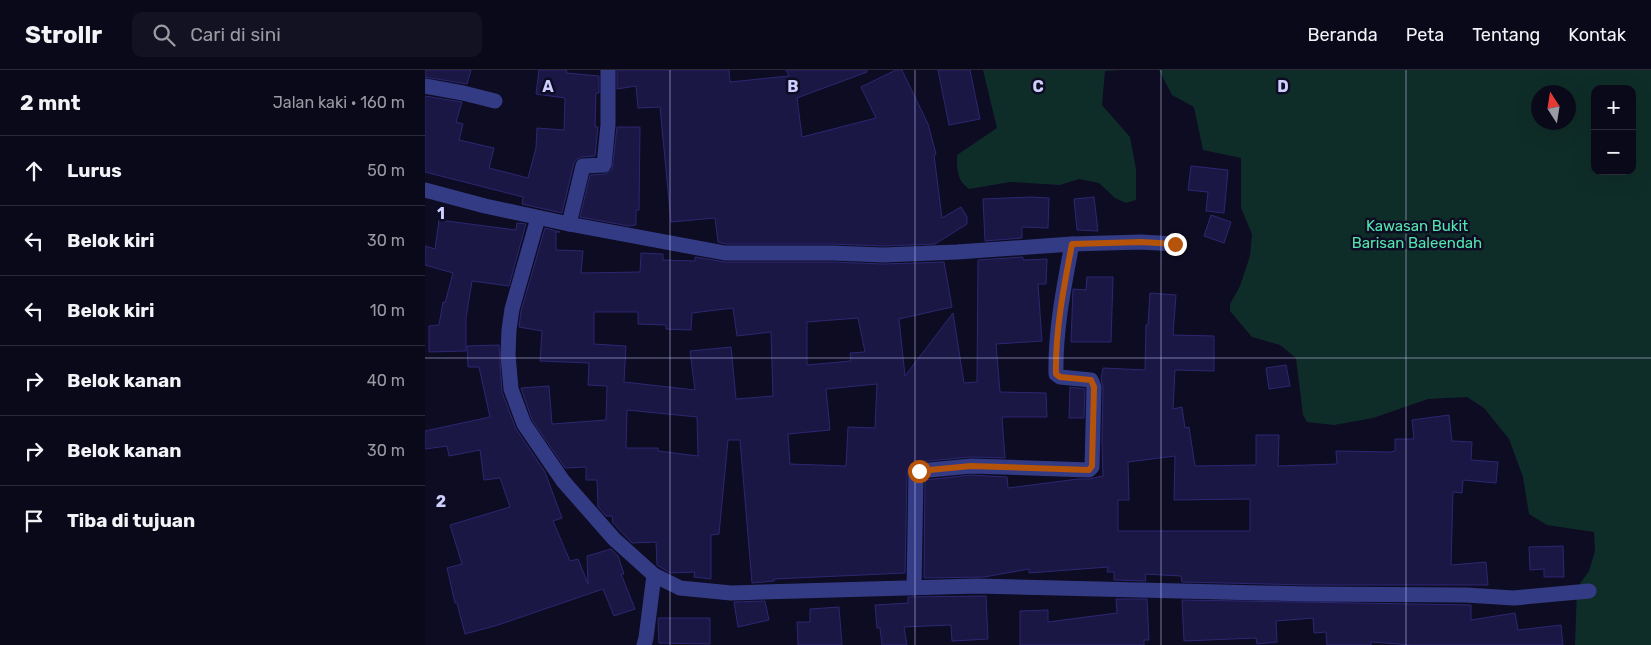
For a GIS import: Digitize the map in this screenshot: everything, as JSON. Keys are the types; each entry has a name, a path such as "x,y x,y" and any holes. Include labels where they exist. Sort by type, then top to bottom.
{"street":[{"path":"569,224 583,166 603,165 608,125 608,70"},
{"path":"425,86 495,101"},
{"path":"425,190 538,218 725,253 883,255 1072,244 1141,242 1175,244"},
{"path":"538,218 512,308 509,355 511,389 524,424 563,481 613,539 654,576 680,588 731,593 977,586 1308,594 1466,595 1514,598 1589,591"},
{"path":"914,588 916,474 919,471 971,466 1089,470 1092,466 1094,387 1091,380 1060,377 1056,374 1063,294 1072,244"},
{"path":"643,645 646,638 654,576"}],"green space":[{"path":"983,70 1122,70 1105,71 1102,105 1130,137 1136,169 1136,200 1126,203 1115,198 1099,183 1079,179 1060,185 1010,182 969,189 965,186 959,174 957,155 997,128"},
{"name":"Kawasan Bukit Barisan Baleendah","path":"1159,70 1651,70 1651,645 1575,645 1577,588 1589,571 1595,551 1594,532 1547,525 1529,514 1523,477 1509,439 1484,408 1467,397 1428,399 1373,418 1334,425 1307,422 1303,415 1296,358 1280,345 1252,337 1230,311 1230,304 1240,286 1250,256 1252,234 1241,208 1241,158 1203,150 1194,107 1172,95"}],"building":[{"path":"425,70 471,70 467,84 425,77"},
{"path":"539,70 567,70 566,73 599,76 599,93 596,93 595,127 598,127 595,156 582,157 574,163 562,213 522,204 523,197 425,172 425,96 462,102 456,122 463,124 459,140 494,148 489,168 528,178 536,148 537,128 564,130 565,98 536,94"},
{"path":"617,70 729,70 730,82 789,76 786,70 867,70 867,72 797,98 802,137 876,118 861,87 896,70 902,70 928,124 936,154 934,155 942,218 961,207 967,217 967,224 935,244 883,246 726,244 718,242 715,218 671,222 660,107 638,108 636,86 617,89"},
{"path":"938,70 970,70 980,119 949,125"},
{"path":"617,127 640,127 639,210 636,210 636,225 629,226 580,217 590,175 605,174 612,170"},
{"path":"1191,166 1228,170 1224,213 1206,211 1208,192 1188,190"},
{"path":"1094,197 1098,231 1077,230 1074,199"},
{"path":"1049,198 1048,228 1022,227 1022,238 985,241 983,199"},
{"path":"1211,215 1231,222 1224,243 1204,236"},
{"path":"439,220 516,230 517,223 526,224 509,286 472,281 466,318 466,351 429,352 429,326 439,325 443,302 445,303 453,273 425,265 425,246 435,249"},
{"path":"545,228 560,232 556,232 556,250 583,251 581,273 640,272 641,253 663,254 663,260 695,261 695,257 725,262 883,264 944,262 952,307 899,319 905,376 953,313 964,383 977,382 978,260 1023,257 1023,260 1047,259 1046,284 1038,284 1042,341 996,344 1000,392 1046,393 1047,417 1002,417 1005,458 970,457 918,462 909,467 907,474 905,573 774,579 774,581 752,583 740,440 728,440 719,534 711,535 711,579 694,577 695,572 670,573 657,565 656,542 632,543 613,523 612,516 606,516 598,507 597,480 586,480 586,467 565,468 532,420 521,388 549,386 552,424 606,420 607,386 588,385 589,363 540,361 542,331 519,327 521,311","holes":["733,308 737,336 771,332 773,396 736,399 731,347 690,351 695,390 624,382 626,346 594,344 594,312 638,312 638,324 666,325 666,329 691,330 692,313","858,318 865,352 850,353 851,361 807,365 807,322","877,384 875,428 848,427 846,466 790,464 788,434 830,430 826,389","627,410 697,417 698,456 658,451 658,448 626,448"]},
{"path":"1087,277 1113,277 1111,342 1071,342 1073,289 1086,290"},
{"path":"1150,293 1176,295 1173,335 1214,336 1214,371 1175,370 1173,409 1182,407 1185,428 1189,427 1195,466 1256,465 1256,435 1279,435 1278,466 1337,464 1336,451 1395,451 1395,439 1414,439 1412,420 1449,415 1452,441 1472,442 1471,460 1498,462 1496,483 1463,480 1462,493 1453,492 1451,565 1486,562 1488,585 1308,585 1182,582 1181,576 1145,574 1146,581 1114,580 1114,572 1107,572 1108,567 1029,573 1029,569 984,577 924,578 925,480 971,475 1007,477 1008,488 1103,476 1103,387 1101,379 1103,368 1145,370 1146,325 1148,325","holes":["1175,456 1174,500 1250,499 1250,531 1118,531 1118,500 1129,500 1128,462"]},
{"path":"499,345 502,392 516,429 545,472 562,518 553,521 570,561 578,559 588,584 587,556 611,549 618,556 624,574 621,574 635,609 614,616 603,589 498,625 465,634 447,568 462,564 450,525 510,507 500,478 484,480 480,450 449,456 447,446 425,449 425,431 490,417 479,367 468,367 467,346"},
{"path":"1286,365 1290,386 1269,389 1266,368"},
{"path":"1070,387 1085,389 1084,418 1069,418"},
{"path":"1563,546 1564,577 1544,577 1544,569 1530,570 1529,547"},
{"path":"986,596 988,639 952,641 951,625 904,627 907,645 882,645 880,628 877,628 875,605 908,603 908,597"},
{"path":"1116,599 1147,599 1149,640 1144,640 1144,645 1020,645 1020,611 1048,610 1048,622 1117,613"},
{"path":"1182,600 1471,605 1471,620 1515,613 1518,630 1561,625 1563,645 1412,645 1371,642 1371,645 1327,645 1326,632 1314,633 1313,618 1276,621 1277,642 1257,644 1256,638 1184,641"},
{"path":"765,601 769,620 738,627 734,602"},
{"path":"839,607 842,645 798,645 797,622 810,622 810,609"},
{"path":"658,618 710,618 710,644 659,643"}],"route":[{"path":"919,471 971,466 1089,470 1092,466 1094,387 1091,380 1060,377 1056,374 1063,294 1072,244 1141,242 1175,244"}]}
